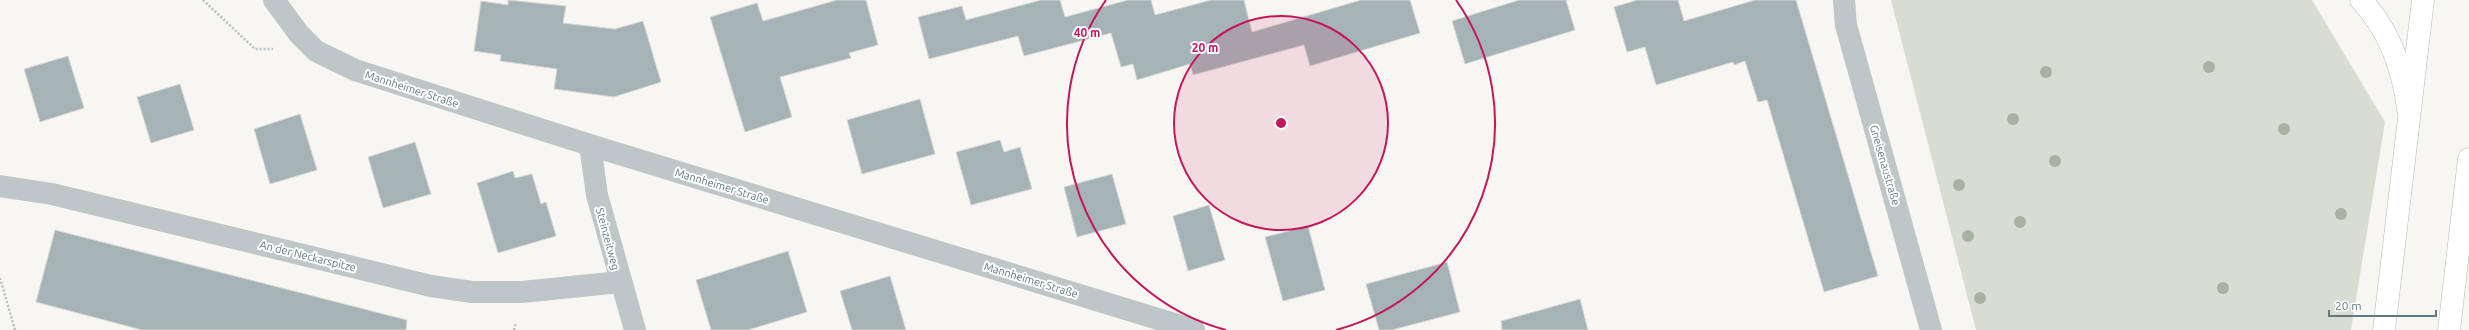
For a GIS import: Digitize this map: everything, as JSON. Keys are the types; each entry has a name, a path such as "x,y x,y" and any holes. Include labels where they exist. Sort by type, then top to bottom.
{"main road":[{"path":"2361,0 2384,32 2397,60 2405,89 2409,120"},
{"path":"2384,330 2423,0"},
{"path":"2449,330 2469,158"}],"street":[{"name":"Mannheimer Straße","path":"274,0 299,34 316,50 355,70 590,145 1194,330"},
{"name":"Gneisenaustraße","path":"1844,0 1846,25 1931,330"},
{"name":"Steinzeitweg","path":"590,145 597,195 620,282 635,330"},
{"name":"An der Neckarspitze","path":"0,186 52,194 431,286 472,292 522,292 620,282"}],"path":[{"path":"204,0 255,49 316,50"},
{"path":"0,278 15,330"}],"shaded area":[{"path":"1891,0 2312,0 2385,122 2351,330 1976,330"}],"building":[{"path":"508,0 566,6 563,23 615,29 643,21 661,82 614,97 554,89 557,69 500,61 501,55 474,51 481,1 508,5"},
{"path":"837,0 866,0 878,45 849,53 851,58 780,77 792,117 745,132 710,17 757,3 763,21"},
{"path":"1041,0 1060,0 1065,17 1128,0 1151,0 1155,15 1211,0 1244,0 1252,32 1361,0 1410,0 1420,33 1310,66 1304,45 1193,75 1190,64 1137,80 1133,64 1121,67 1111,33 1024,56 1018,36 929,59 918,17 962,6 966,20"},
{"path":"1519,0 1566,0 1575,30 1465,64 1452,21"},
{"path":"1637,0 1678,0 1684,21 1755,0 1796,0 1878,276 1824,292 1767,100 1758,102 1745,61 1734,65 1733,62 1656,85 1645,47 1627,52 1614,7"},
{"path":"68,56 84,108 40,122 24,69"},
{"path":"180,84 194,130 151,143 137,97"},
{"path":"920,99 935,154 862,174 847,120"},
{"path":"300,114 317,170 270,184 254,129"},
{"path":"1000,140 1004,152 1020,147 1032,189 971,205 956,152"},
{"path":"415,142 431,194 383,208 368,157"},
{"path":"513,171 515,178 532,174 541,204 546,202 556,236 498,253 477,183"},
{"path":"1112,174 1126,224 1077,237 1064,187"},
{"path":"1209,205 1225,260 1188,271 1173,216"},
{"path":"1308,226 1325,290 1283,301 1265,237"},
{"path":"55,230 407,320 406,330 142,330 36,302"},
{"path":"788,251 807,312 748,330 711,330 696,280"},
{"path":"1447,262 1460,312 1392,330 1379,330 1366,284"},
{"path":"890,276 906,330 852,330 840,291"},
{"path":"1580,299 1588,330 1502,330 1501,321"}]}
